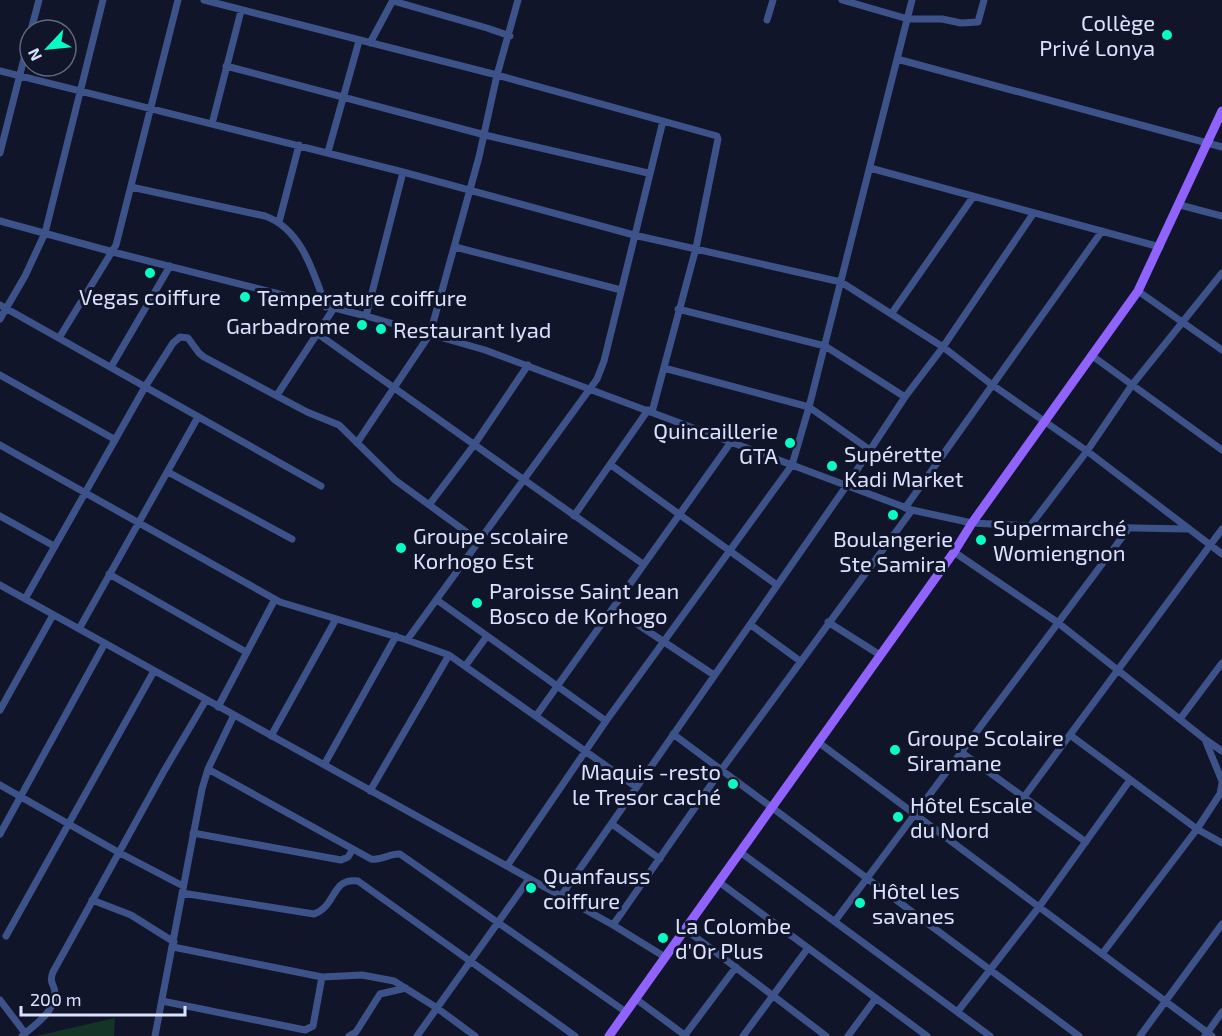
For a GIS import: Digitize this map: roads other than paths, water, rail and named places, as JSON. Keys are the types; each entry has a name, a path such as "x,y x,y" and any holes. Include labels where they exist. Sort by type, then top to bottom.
{"main road":[{"path":"609,1036 1138,291 1222,111"}],"street":[{"path":"34,18 39,0"},
{"path":"0,320 3,306 25,276 45,233 103,0"},
{"path":"59,338 113,252 119,236 178,0"},
{"path":"204,0 497,75 714,134 718,139 696,248 650,411 574,516"},
{"path":"357,443 430,334 485,135 497,75 510,36 518,0"},
{"path":"767,20 773,0"},
{"path":"507,866 606,721 792,465 825,346 912,0"},
{"path":"846,1 908,19 942,19 961,23 978,22 984,0"},
{"path":"370,43 393,1 510,36"},
{"path":"212,124 241,11"},
{"path":"328,152 359,41"},
{"path":"897,59 1222,147"},
{"path":"226,66 485,135 648,173"},
{"path":"0,71 18,77"},
{"path":"0,153 19,78"},
{"path":"23,78 328,152 634,235 841,282 943,347 1087,451 1222,554"},
{"path":"407,640 597,379 604,360 648,173 663,121"},
{"path":"279,222 299,145"},
{"path":"870,168 1160,247"},
{"path":"366,316 403,172"},
{"path":"131,187 266,216 279,222 291,234 307,258 330,308 318,334 277,395"},
{"path":"892,313 973,197"},
{"path":"1180,205 1222,216"},
{"path":"561,896 1033,214"},
{"path":"0,221 170,267 366,316 485,350 908,509 972,523 1188,529"},
{"path":"613,925 1102,231"},
{"path":"455,247 621,290"},
{"path":"111,367 170,267"},
{"path":"1030,526 1087,451 1132,385 1222,273"},
{"path":"1138,291 1222,350"},
{"path":"3,306 321,486"},
{"path":"678,309 825,346 905,397"},
{"path":"318,334 643,564"},
{"path":"25,599 145,387 173,343 184,337 192,341 201,355 307,412 339,425 395,480 480,542"},
{"path":"1091,355 1222,450"},
{"path":"429,505 474,445 528,365"},
{"path":"664,368 809,407 870,450"},
{"path":"0,375 114,439"},
{"path":"79,628 198,417"},
{"path":"536,716 731,442"},
{"path":"0,445 274,600 396,636 449,655 636,787"},
{"path":"611,465 777,585"},
{"path":"168,472 292,539"},
{"path":"0,516 54,546"},
{"path":"835,921 1129,528"},
{"path":"1024,797 1221,532"},
{"path":"954,552 1057,622 1222,751"},
{"path":"109,574 246,652"},
{"path":"1,588 79,628 613,925 665,957"},
{"path":"218,707 274,600"},
{"path":"437,600 606,721"},
{"path":"613,608 714,675"},
{"path":"0,710 53,615"},
{"path":"271,736 336,619"},
{"path":"828,622 880,655"},
{"path":"750,625 800,661"},
{"path":"324,765 396,636"},
{"path":"466,665 487,636"},
{"path":"0,834 105,643"},
{"path":"370,791 449,655"},
{"path":"1180,719 1222,663"},
{"path":"6,936 154,671"},
{"path":"0,1000 23,1035 38,1024 54,1000 55,991 51,978 118,852 206,700"},
{"path":"155,1036 193,833 208,769 234,715"},
{"path":"673,734 1079,1036"},
{"path":"1070,735 1197,829 1222,843"},
{"path":"1102,954 1197,829 1220,794 1222,782 1206,740"},
{"path":"818,742 1208,1035 1222,1012"},
{"path":"961,752 1086,842"},
{"path":"208,769 371,859 378,860 400,854 626,1012"},
{"path":"958,1011 1039,907 1130,780"},
{"path":"0,785 183,889 314,914 326,908 339,886 351,880 357,881 575,1036"},
{"path":"612,824 660,859"},
{"path":"193,833 341,860 348,857 353,849"},
{"path":"740,852 990,1036"},
{"path":"417,1036 529,879"},
{"path":"718,882 876,998 922,1035"},
{"path":"92,900 131,915 174,944 322,977 362,975 394,981 437,1008 475,1036"},
{"path":"1140,1036 1222,924"},
{"path":"685,929 821,1034"},
{"path":"743,1036 808,948"},
{"path":"636,999 686,1036 736,967"},
{"path":"162,1001 305,1030 314,1026 322,977"},
{"path":"349,1036 359,1034 380,994 406,988"},
{"path":"848,1036 876,998"}],"place":[{"name":"Collège Privé Lonya","path":"1167,35"},
{"name":"Vegas coiffure","path":"150,273"},
{"name":"Temperature coiffure","path":"245,297"},
{"name":"Garbadrome","path":"362,325"},
{"name":"Restaurant Iyad","path":"381,329"},
{"name":"Quincaillerie GTA","path":"790,443"},
{"name":"Supérette Kadi Market","path":"832,466"},
{"name":"Boulangerie Ste Samira","path":"893,515"},
{"name":"Supermarché Womiengnon","path":"981,540"},
{"name":"Groupe scolaire Korhogo Est","path":"401,548"},
{"name":"Paroisse Saint Jean Bosco de Korhogo","path":"477,603"},
{"name":"Groupe Scolaire Siramane","path":"895,750"},
{"name":"Maquis -resto le Tresor caché","path":"733,784"},
{"name":"Hôtel Escale du Nord","path":"898,817"},
{"name":"Quanfauss coiffure","path":"531,888"},
{"name":"Hôtel les savanes","path":"860,903"},
{"name":"La Colombe d'Or Plus","path":"663,938"}]}
